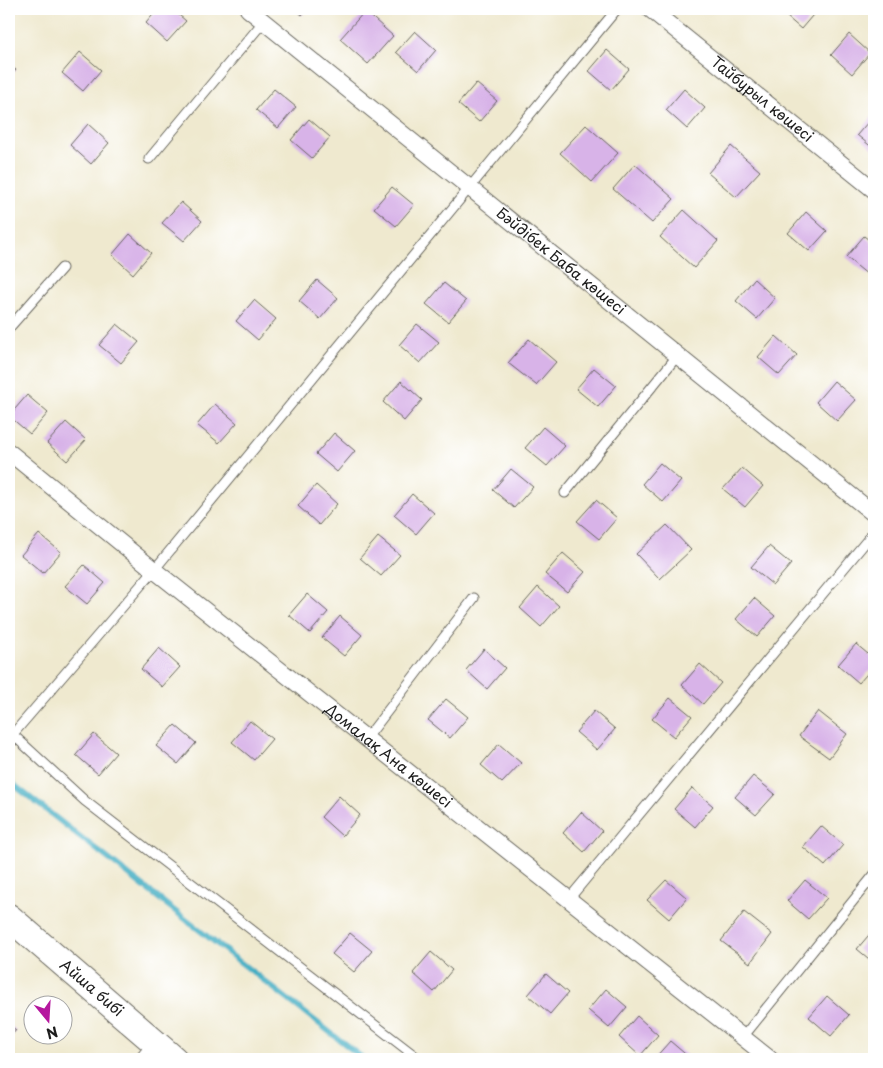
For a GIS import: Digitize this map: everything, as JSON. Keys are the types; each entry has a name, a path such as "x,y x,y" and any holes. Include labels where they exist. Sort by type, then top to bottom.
{"main road":[{"name":"Айша бибі","path":"9,917 158,1054"}],"street":[{"name":"Бәйдібек Баба көшесі","path":"248,9 874,514"},
{"name":"Тайбурыл көшесі","path":"650,9 874,190"},
{"name":"Домалақ Ана көшесі","path":"9,452 154,570 770,1059"}],"lane":[{"path":"419,1059 85,801 11,732 154,570 617,9"},
{"path":"149,159 264,21"},
{"path":"9,328 62,268"},
{"path":"565,493 678,354"},
{"path":"568,900 874,532"},
{"path":"366,739 474,598"},
{"path":"743,1037 874,874"}],"building":[{"path":"158,9 172,9 186,21 167,42 146,23"},
{"path":"295,9 308,9 302,15"},
{"path":"818,9 801,29 779,10"},
{"path":"365,11 393,36 368,64 340,39"},
{"path":"415,31 436,50 418,71 396,52"},
{"path":"849,34 870,53 852,74 831,55"},
{"path":"607,50 629,69 611,90 589,71"},
{"path":"80,52 101,70 83,91 62,73"},
{"path":"9,64 16,70 9,78"},
{"path":"476,83 497,101 479,122 458,104"},
{"path":"274,89 296,107 278,128 256,110"},
{"path":"684,89 705,108 687,129 666,110"},
{"path":"874,115 874,149 857,135"},
{"path":"309,119 330,137 312,158 291,140"},
{"path":"88,124 109,143 91,164 70,145"},
{"path":"586,125 618,153 592,182 560,153"},
{"path":"731,146 760,171 736,197 708,173"},
{"path":"635,164 674,199 652,223 613,189"},
{"path":"392,187 414,205 396,226 374,208"},
{"path":"181,202 202,221 184,241 162,223"},
{"path":"684,210 718,241 694,268 660,237"},
{"path":"806,212 827,231 809,251 788,233"},
{"path":"130,234 151,253 133,274 112,255"},
{"path":"864,236 874,244 874,268 868,275 846,257"},
{"path":"754,279 775,298 757,319 736,301"},
{"path":"317,280 338,298 320,319 299,301"},
{"path":"444,283 466,301 448,322 426,304"},
{"path":"254,300 276,319 258,340 236,321"},
{"path":"117,324 139,342 121,363 99,345"},
{"path":"417,324 439,342 420,363 399,345"},
{"path":"776,336 797,355 779,375 758,357"},
{"path":"529,339 556,362 536,385 508,363"},
{"path":"594,368 616,386 598,407 576,389"},
{"path":"401,381 422,400 404,421 383,402"},
{"path":"834,381 856,400 837,421 816,402"},
{"path":"27,395 48,413 30,434 9,416"},
{"path":"215,404 237,423 219,443 197,425"},
{"path":"66,422 86,440 67,461 47,443"},
{"path":"543,427 565,446 547,466 525,448"},
{"path":"334,433 355,451 337,472 316,454"},
{"path":"660,463 681,481 663,502 642,484"},
{"path":"742,468 763,486 745,507 723,489"},
{"path":"511,469 533,487 514,508 493,490"},
{"path":"316,485 337,504 319,525 298,506"},
{"path":"412,494 434,513 416,534 394,515"},
{"path":"596,500 617,518 599,539 577,521"},
{"path":"667,525 691,550 660,579 636,554"},
{"path":"39,534 61,552 43,573 21,555"},
{"path":"378,537 400,555 381,576 360,558"},
{"path":"769,546 791,564 773,585 751,567"},
{"path":"563,553 585,572 567,592 545,574"},
{"path":"84,565 105,583 87,604 65,586"},
{"path":"538,587 559,606 541,627 520,608"},
{"path":"307,594 328,612 310,633 289,615"},
{"path":"754,598 775,616 757,637 736,619"},
{"path":"340,616 362,635 344,656 322,638"},
{"path":"856,644 874,659 874,666 859,683 838,665"},
{"path":"159,648 180,667 162,687 141,669"},
{"path":"484,649 505,668 487,689 466,670"},
{"path":"700,664 721,683 703,704 682,685"},
{"path":"670,698 692,716 674,737 652,719"},
{"path":"446,699 468,717 450,738 428,720"},
{"path":"594,711 615,729 597,750 576,732"},
{"path":"818,711 847,734 829,758 799,736"},
{"path":"250,721 272,739 254,760 232,742"},
{"path":"175,725 196,743 178,764 156,746"},
{"path":"94,734 116,753 98,774 76,755"},
{"path":"499,744 521,763 502,783 481,765"},
{"path":"753,776 775,794 756,815 735,797"},
{"path":"692,788 713,806 695,827 674,809"},
{"path":"339,796 360,815 342,836 321,817"},
{"path":"581,812 602,831 584,852 563,833"},
{"path":"821,826 843,845 825,866 803,847"},
{"path":"666,880 687,898 669,919 647,900"},
{"path":"805,880 827,898 808,919 787,901"},
{"path":"744,912 772,934 750,963 721,941"},
{"path":"874,929 874,963 857,949"},
{"path":"350,933 372,951 354,972 332,954"},
{"path":"431,952 452,970 434,992 413,973"},
{"path":"546,974 568,993 550,1014 528,995"},
{"path":"606,989 627,1007 609,1028 588,1010"},
{"path":"827,996 849,1015 831,1036 809,1017"},
{"path":"637,1016 658,1035 640,1056 619,1037"},
{"path":"9,1025 16,1030 9,1039"},
{"path":"670,1041 691,1059 654,1059"}],"waterway":[{"path":"9,781 364,1059"}]}
